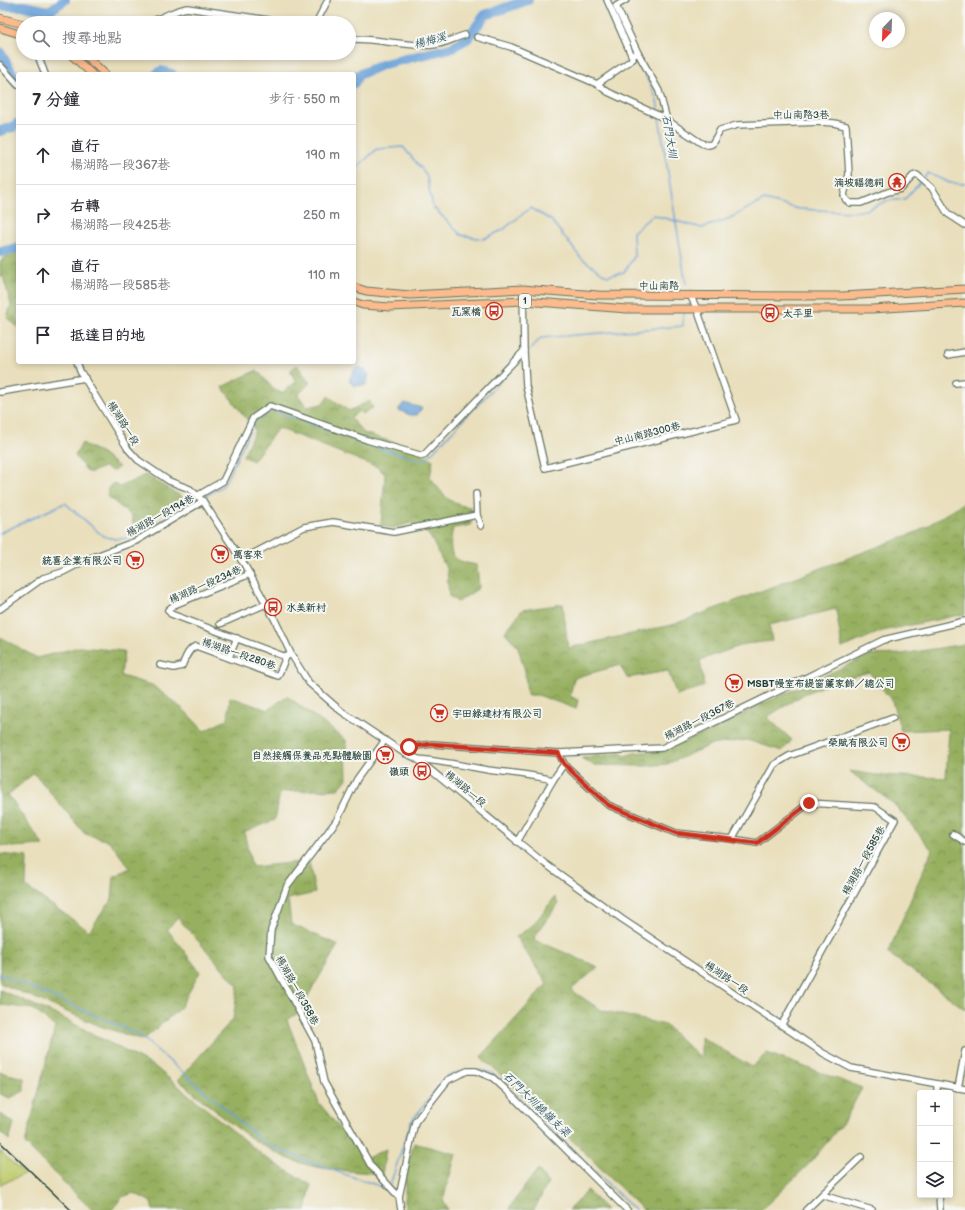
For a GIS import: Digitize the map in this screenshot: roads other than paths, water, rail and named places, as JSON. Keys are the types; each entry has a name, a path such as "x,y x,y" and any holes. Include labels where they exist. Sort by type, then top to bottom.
{"main road":[{"path":"3,19 16,22"},
{"path":"2,29 16,33"},
{"path":"76,60 90,72"},
{"path":"92,60 103,72"},
{"name":"中山南路","path":"356,288 366,291 410,295 523,289 598,295 842,296 965,289"},
{"name":"1","path":"356,303 363,305 390,307 524,301 626,309 872,309 965,303"}],"street":[{"path":"320,16 328,0"},
{"path":"597,84 633,59 606,0"},
{"path":"626,0 616,6 638,53 659,91 665,119"},
{"path":"165,16 172,11 187,8 241,16"},
{"path":"356,39 371,38 433,45 449,42 465,35"},
{"path":"477,37 511,47 597,84 608,92 665,119"},
{"path":"632,56 638,53"},
{"path":"40,60 44,72"},
{"path":"0,65 16,83"},
{"name":"中山南路3巷","path":"665,119 701,143 708,145 712,144 720,130 737,125 821,122 846,126 849,174 844,195 846,200 850,203 861,203 888,192 901,189 913,176 917,175 932,188 948,214 965,225"},
{"path":"523,289 524,354"},
{"name":"中山南路300巷","path":"524,354 529,401 545,468 736,420 697,309 690,295"},
{"path":"948,355 965,352"},
{"name":"楊湖路一段194巷","path":"0,610 43,578 63,572 88,559 136,541 223,481 253,418 270,406 367,440 423,456 524,354"},
{"name":"楊湖路一段","path":"78,364 128,449 138,460 169,481 190,489 200,498 250,574 266,604 288,656 317,692 342,712 404,753 416,758 517,842 622,919 782,1024 823,1053 852,1068 965,1089"},
{"path":"0,392 85,378"},
{"path":"956,383 965,382"},
{"path":"476,494 477,515 481,526"},
{"path":"241,560 304,527 333,522 394,532 477,515"},
{"name":"楊湖路一段234巷","path":"168,610 174,605 250,574"},
{"path":"220,624 266,604"},
{"name":"楊湖路一段280巷","path":"160,665 174,668 182,666 188,652 191,648 196,646 278,676 288,656 171,614 168,610"},
{"name":"楊湖路一段367巷","path":"404,753 409,747 432,744 558,753 662,748 883,640 965,621"},
{"path":"229,657 237,638"},
{"path":"558,753 564,764 608,805 676,833 732,839 774,764 789,756 893,718"},
{"name":"楊湖路一段358巷","path":"385,740 357,779 337,820 287,886 271,930 268,956 315,1041 324,1082 371,1166 399,1197"},
{"path":"416,758 444,761 467,767 535,775 553,780"},
{"path":"517,842 564,764"},
{"name":"楊湖路一段585巷","path":"732,839 757,843 809,803 875,806 895,820 782,1024"},
{"path":"953,834 965,842"},
{"path":"958,1088 965,1051"},
{"path":"401,1210 399,1197 415,1122 448,1080 467,1071 476,1071 493,1078 627,1210"},
{"path":"937,1085 937,1090"},
{"path":"806,1210 861,1157"},
{"path":"822,1195 856,1207 872,1210"},
{"path":"939,1198 940,1210"}],"water":[{"path":"359,367 365,369 369,375 366,385 355,386 349,381 353,371"},
{"path":"404,403 422,408 417,415 410,415 398,410"}],"waterway":[{"path":"2,6 24,6 49,11 65,0"},
{"name":"楊梅溪","path":"356,79 358,75 384,64 451,48 467,39 485,15 528,0"},
{"name":"石門大圳","path":"622,27 634,53"},
{"path":"0,52 16,80"},
{"name":"石門大圳","path":"636,56 657,100 659,113"},
{"name":"楊梅溪","path":"160,72 165,72"},
{"name":"石門大圳","path":"659,117 686,284"},
{"path":"0,131 16,125"},
{"path":"356,168 377,149 403,147 426,174 433,207 461,235 483,239 503,230 530,208 551,220 581,258 607,276 624,272 634,257 633,232 653,215 702,228 728,219 764,200 799,209 852,212 866,210 886,201 905,199 921,181"},
{"path":"924,178 928,173 950,183 965,184"},
{"name":"楊梅溪","path":"0,252 16,248"},
{"path":"527,353 541,338 683,326 684,311"},
{"path":"202,498 224,485 254,422 272,410 366,444 424,461 523,357"},
{"path":"0,533 65,503 103,536 115,539 129,538 198,500"},
{"path":"0,974 138,1034 266,1144 315,1164 388,1189"},
{"name":"石門大圳繞嶺支渠","path":"480,1070 492,1073 635,1210"},
{"name":"石門大圳繞嶺支渠","path":"390,1185 411,1122 447,1076 459,1072"}],"railway":[{"path":"0,1142 71,1210"}],"place":[{"name":"湳坡福德祠","path":"897,182"},
{"name":"瓦窯橋","path":"494,311"},
{"name":"太平里","path":"770,313"},
{"name":"萬客來","path":"220,554"},
{"name":"統喜企業有限公司","path":"135,560"},
{"name":"水美新村","path":"273,607"},
{"name":"MSBT幔室布緹窗簾家飾／總公司","path":"734,683"},
{"name":"宇田綠建材有限公司","path":"439,713"},
{"name":"榮賦有限公司","path":"901,742"},
{"name":"自然接觸保養品亮點體驗園","path":"385,755"},
{"name":"嶺頭","path":"422,771"}]}
